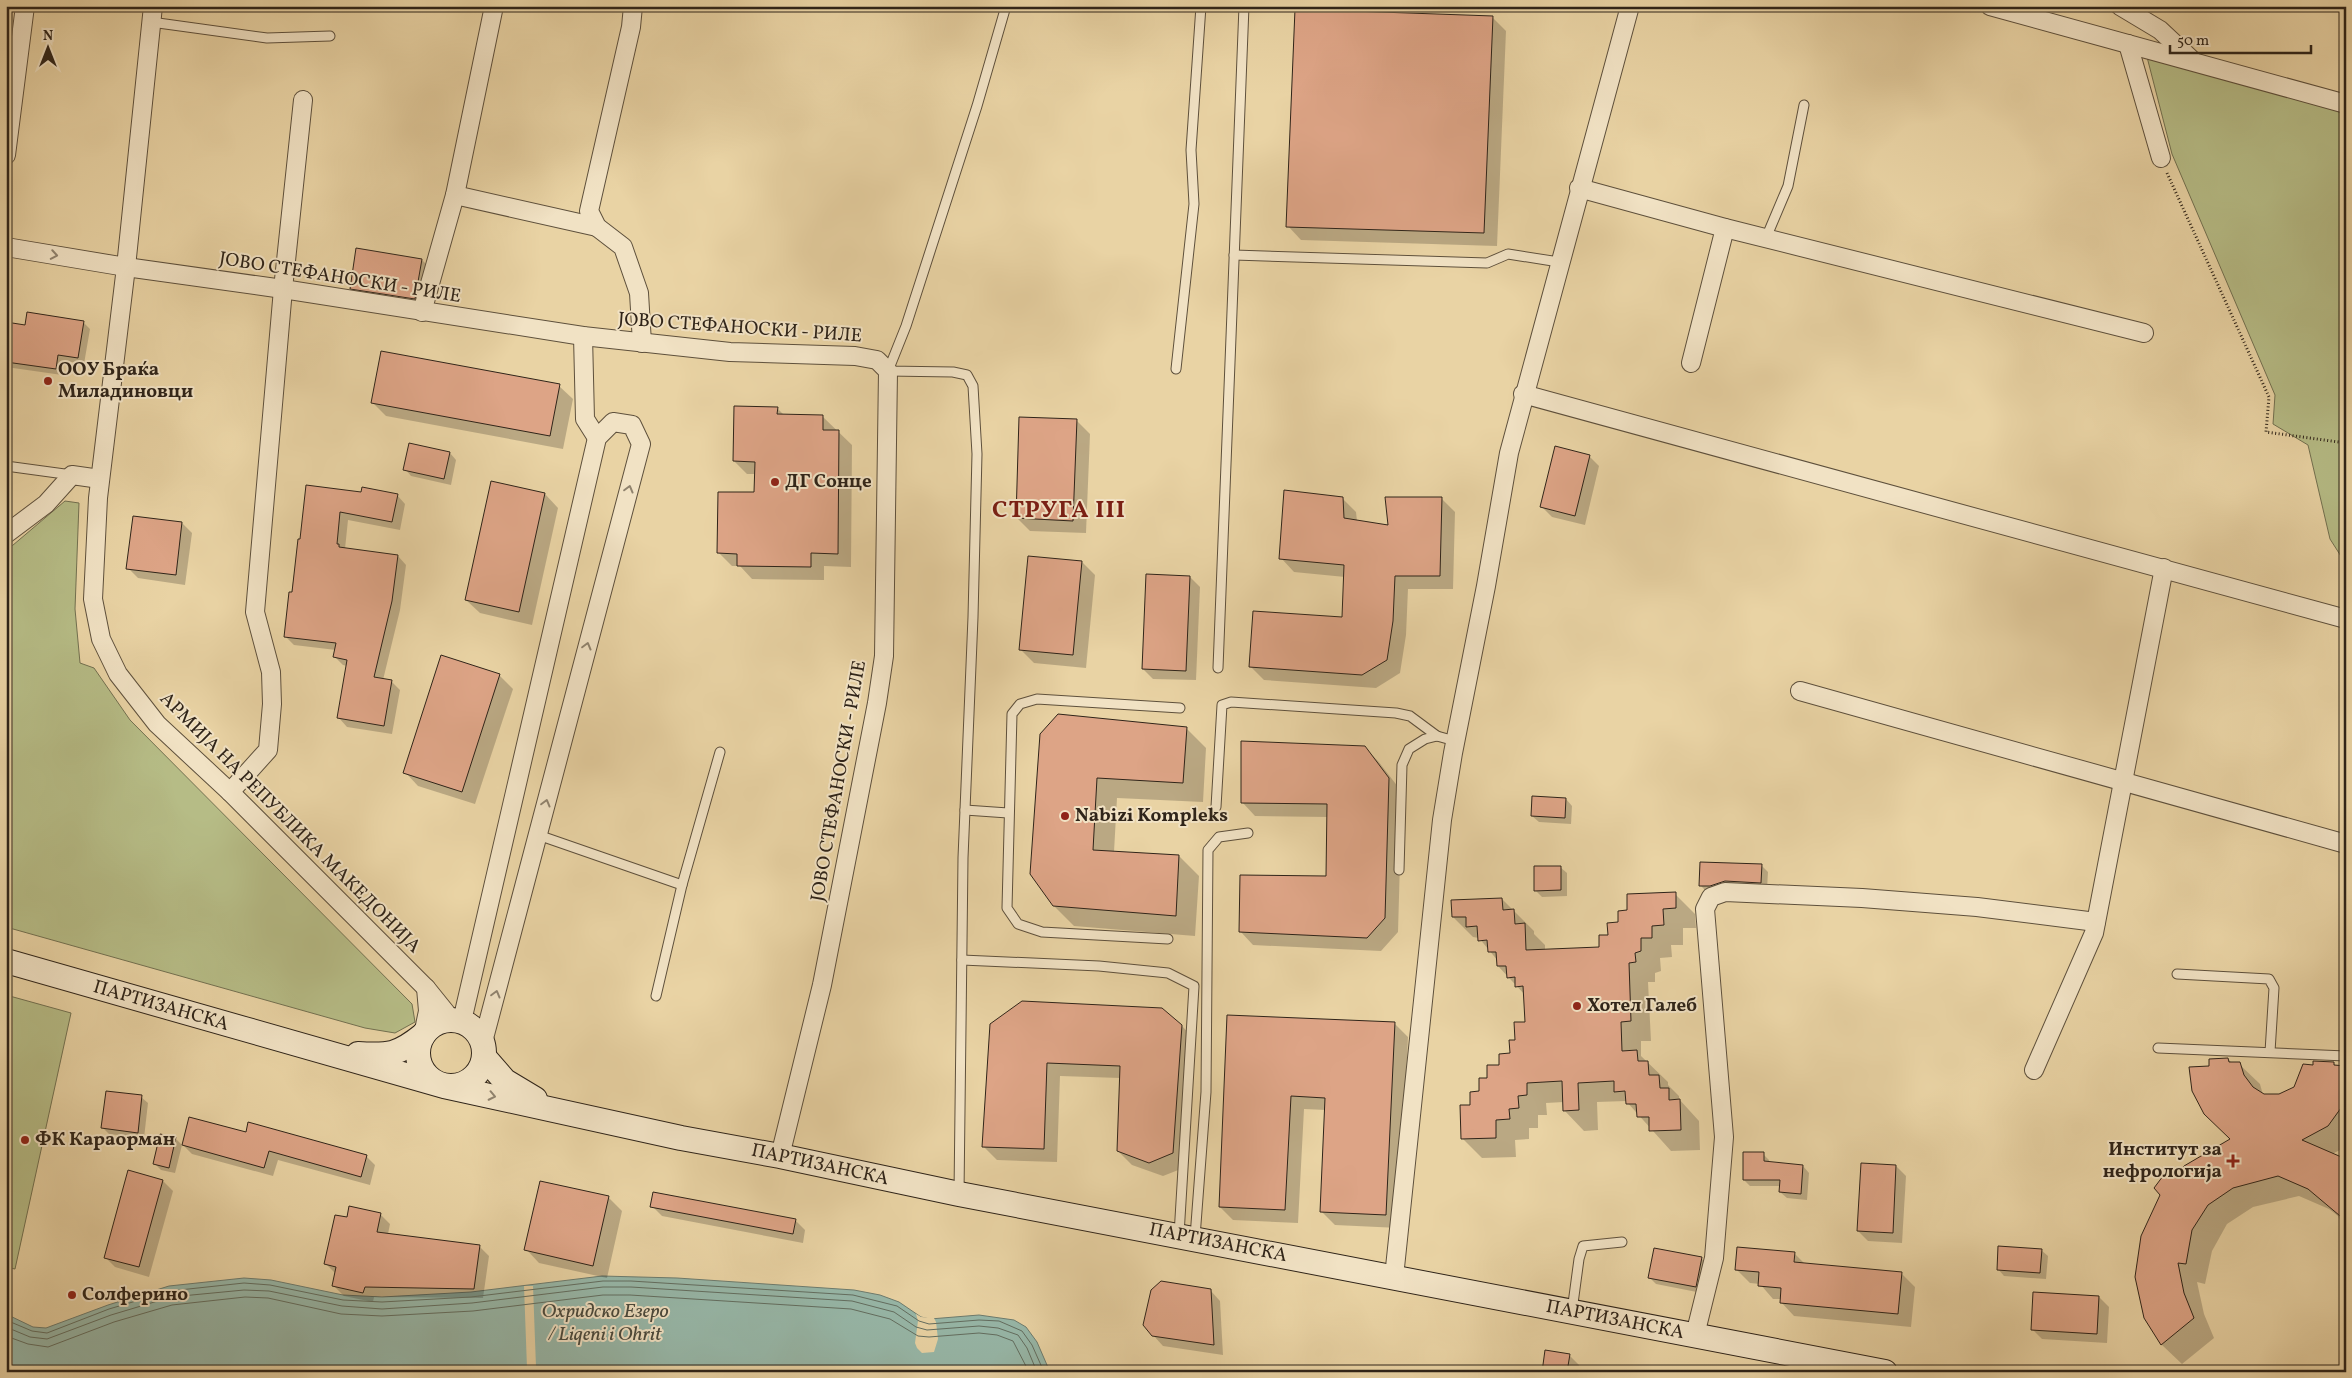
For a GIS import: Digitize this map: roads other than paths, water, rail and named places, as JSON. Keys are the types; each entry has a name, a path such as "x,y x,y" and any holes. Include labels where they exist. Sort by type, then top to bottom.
{"main road":[{"name":"ПАРТИЗАНСКА","path":"6,962 444,1086 552,1108 681,1138 780,1156 959,1194 1187,1236 1885,1372"},
{"name":"ПАРТИЗАНСКА","path":"315,1050 382,1056 404,1050 435,1024 456,1020 474,1028 484,1050 505,1081 552,1108"},
{"name":"ПАРТИЗАНСКА","path":"423,1035 418,1049 419,1063 426,1075 444,1086 455,1087 470,1081 480,1070 484,1050"}],"street":[{"path":"6,155 25,6"},
{"path":"422,312 455,195 494,6"},
{"path":"633,6 632,27 589,212 597,226 623,247 639,293 642,343"},
{"path":"1394,1277 1442,820 1455,741 1486,586 1509,453 1523,394 1630,6"},
{"path":"1990,6 2346,104"},
{"path":"2120,6 2160,30 2194,62"},
{"name":"АРМИЈА НА РЕПУБЛИКА МАКЕДОНИЈА","path":"152,14 126,268 100,479 93,599 101,639 118,674 157,724 230,792 456,1020"},
{"path":"2128,44 2161,158"},
{"path":"230,792 268,750 272,704 271,672 255,612 283,289 303,100"},
{"path":"1579,188 1725,228 2144,333"},
{"path":"455,195 597,226"},
{"path":"1691,363 1725,228"},
{"name":"ЈОВО СТЕФАНОСКИ - РИЛЕ","path":"6,247 126,268 283,289 583,336 730,352 855,356 877,360 888,371 884,647 880,685 822,985 780,1156"},
{"path":"583,336 585,418 597,438"},
{"path":"1523,394 2346,619"},
{"path":"456,1020 597,438 613,422 632,425 641,444 484,1050"},
{"path":"6,534 46,504 72,475 100,479"},
{"path":"2034,1070 2094,933 2164,568"},
{"path":"1800,691 2346,844"},
{"path":"1695,1335 1714,1258 1724,1137 1705,909 1711,897 1724,892 1862,898 1977,907 2096,922"},
{"path":"423,1035 428,1011 426,988"}],"lane":[{"path":"959,1194 965,810 974,616 977,464 973,386 967,375 953,372 888,371 909,317 977,106 1006,6"},
{"path":"1176,368 1194,204 1191,150 1201,6"},
{"path":"1218,668 1244,6"},
{"path":"152,14 267,38 330,36"},
{"path":"1766,238 1788,186 1804,105"},
{"path":"1234,255 1486,263 1508,254 1559,262"},
{"path":"6,466 72,475"},
{"path":"1168,939 1042,932 1018,924 1007,908 1012,714 1020,704 1037,699 1180,708"},
{"path":"1216,807 1222,705 1231,702 1396,713 1410,716 1437,736 1455,741"},
{"path":"1399,870 1402,765 1409,748 1425,739 1437,736"},
{"path":"656,996 682,885 720,752"},
{"path":"965,810 1008,813"},
{"path":"1187,1236 1206,1092 1208,850 1220,837 1248,833"},
{"path":"538,836 682,885"},
{"path":"962,960 1099,966 1168,973 1194,986 1187,1236"},
{"path":"2177,974 2268,979 2274,988 2270,1052"},
{"path":"2158,1048 2346,1056"},
{"path":"1572,1311 1579,1259 1583,1246 1622,1242"}],"water":[{"name":"Охридско Езеро / Liqeni i Ohrit","path":"602,1276 677,1278 854,1290 880,1295 899,1302 921,1317 930,1319 979,1315 1014,1320 1026,1327 1037,1342 1050,1372 6,1372 6,1314 33,1327 46,1328 108,1305 169,1286 244,1278 271,1280 343,1295 382,1297 471,1292"}],"place":[{"name":"ООУ Браќа Миладиновци","path":"48,381"},
{"name":"ДГ Сонце","path":"775,482"},
{"name":"Nabizi Kompleks","path":"1065,816"},
{"name":"Хотел Галеб","path":"1577,1006"},
{"name":"ФК Караорман","path":"25,1140"},
{"name":"Институт за нефрологија","path":"2233,1161"},
{"name":"Солферино","path":"72,1295"}],"district":[{"name":"СТРУГА III","path":"1059,511"}]}
